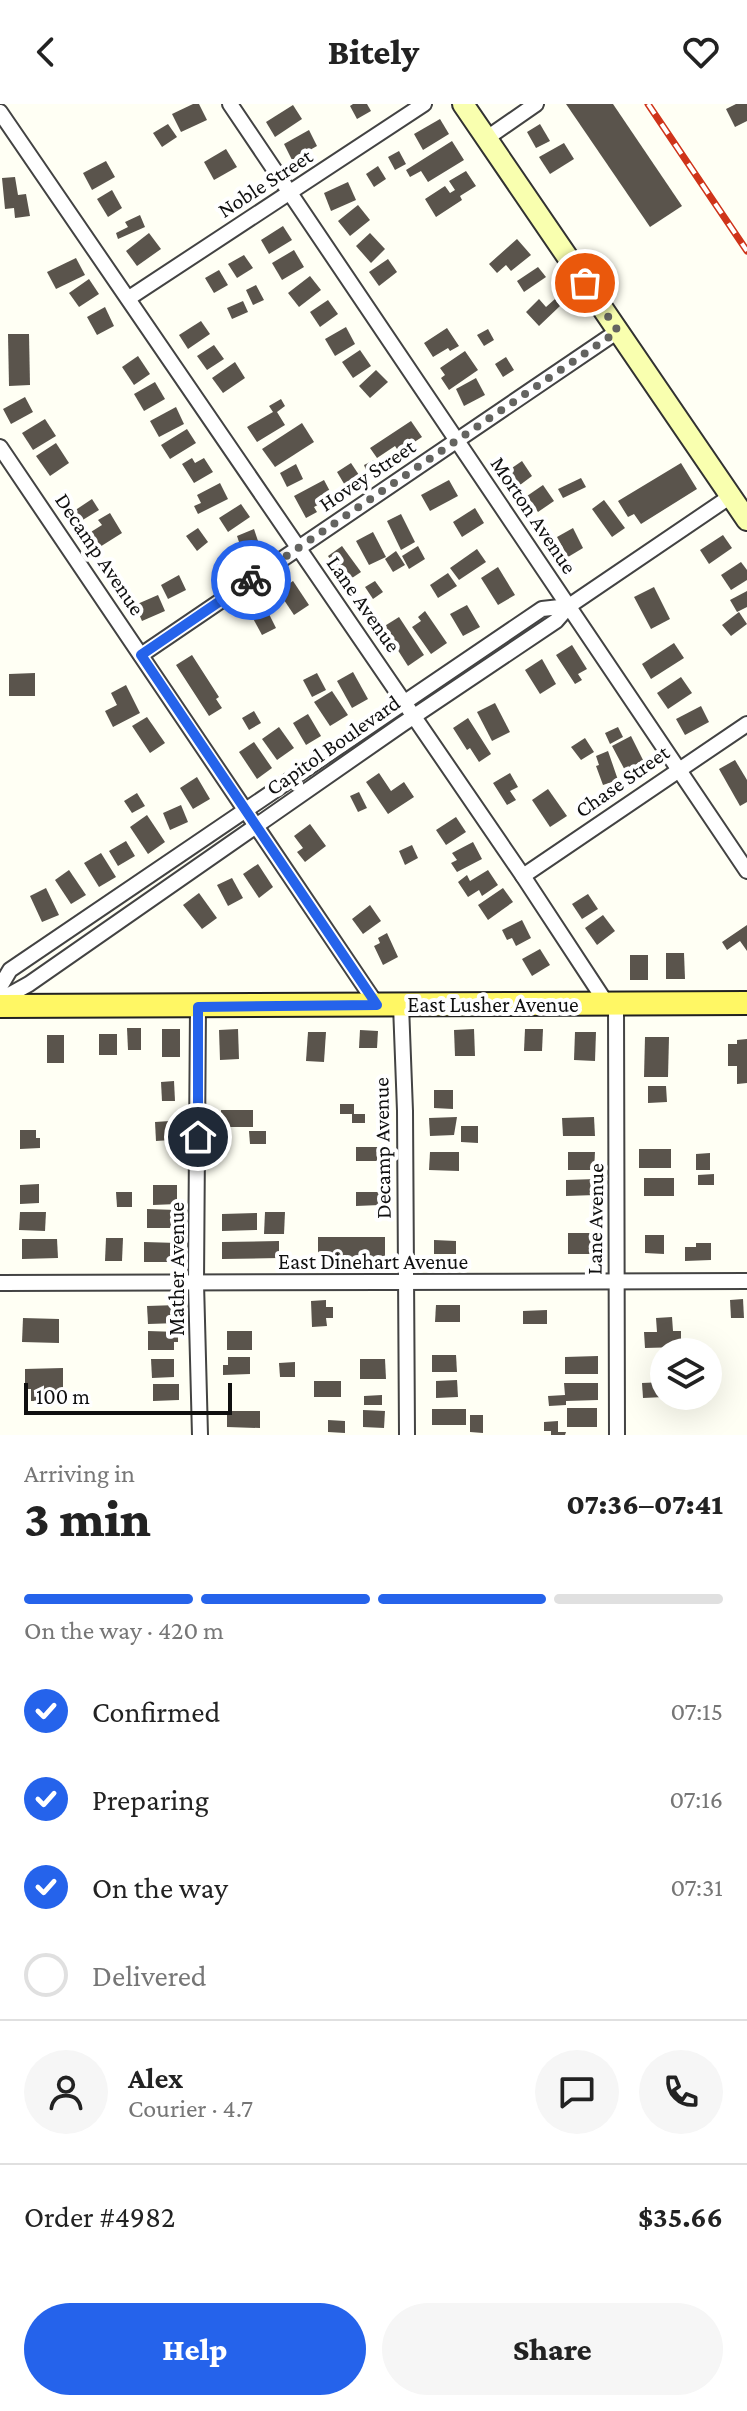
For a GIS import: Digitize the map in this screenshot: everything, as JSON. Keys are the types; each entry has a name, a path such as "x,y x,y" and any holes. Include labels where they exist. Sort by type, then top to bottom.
{"main road":[{"path":"463,104 747,520"},
{"name":"East Lusher Avenue","path":"0,1006 747,1003"}],"street":[{"name":"Morton Avenue","path":"230,104 747,871"},
{"name":"Noble Street","path":"129,298 424,104"},
{"path":"487,138 536,104"},
{"name":"Lane Avenue","path":"0,112 612,1004 617,1435"},
{"name":"Hovey Street","path":"141,655 618,331"},
{"name":"Decamp Avenue","path":"0,447 377,1005"},
{"name":"Capitol Boulevard","path":"0,987 10,970 246,810 556,621 569,606 731,496"},
{"name":"Capitol Boulevard","path":"0,1000 29,984 256,825 409,710"},
{"name":"Chase Street","path":"523,876 747,724"},
{"name":"Decamp Avenue","path":"401,1005 405,1111 407,1435"},
{"name":"Mather Avenue","path":"198,1007 196,1283 200,1435"},
{"name":"East Dinehart Avenue","path":"0,1283 747,1281"}],"building":[{"path":"199,104 207,120 181,132 172,114"},
{"path":"367,104 371,111 357,119 350,106"},
{"path":"566,104 613,104 682,206 650,227"},
{"path":"736,104 747,104 747,121 735,127 726,109"},
{"path":"293,105 302,119 275,137 266,122"},
{"path":"440,119 449,134 423,150 414,134"},
{"path":"168,124 177,137 162,147 153,133"},
{"path":"540,124 550,141 536,148 527,132"},
{"path":"309,130 317,146 292,160 284,144"},
{"path":"452,141 464,160 428,182 421,171 410,177 406,170"},
{"path":"564,143 574,159 550,174 539,157"},
{"path":"226,149 237,167 214,180 204,162"},
{"path":"399,151 406,164 395,170 388,157"},
{"path":"106,161 115,177 92,190 83,173"},
{"path":"378,166 386,179 374,187 366,174"},
{"path":"466,171 476,186 460,196 462,200 436,217 425,199 445,186 450,193 455,190 449,181"},
{"path":"15,177 18,195 26,194 30,216 15,218 14,208 5,209 2,178"},
{"path":"348,182 356,200 331,211 324,193"},
{"path":"112,190 122,208 108,217 97,199"},
{"path":"358,205 370,220 350,236 338,221"},
{"path":"140,215 145,227 118,239 116,233 128,227 125,222"},
{"path":"283,226 292,240 269,254 261,240"},
{"path":"149,233 161,249 137,266 126,251"},
{"path":"370,233 385,249 371,263 356,246"},
{"path":"517,239 531,255 511,271 506,265 497,273 489,264"},
{"path":"294,250 304,267 282,280 272,263"},
{"path":"244,255 253,268 237,278 228,264"},
{"path":"76,258 85,275 56,289 47,272"},
{"path":"388,259 397,272 379,286 369,272"},
{"path":"538,267 546,277 524,292 517,281"},
{"path":"219,270 228,285 214,293 205,278"},
{"path":"310,276 321,290 299,307 288,293"},
{"path":"89,279 99,294 79,307 69,293"},
{"path":"256,285 264,300 253,305 246,290"},
{"path":"539,299 546,307 555,299 560,306 539,326 526,312"},
{"path":"328,300 338,314 320,327 310,312"},
{"path":"243,301 248,312 232,319 227,308"},
{"path":"105,307 114,326 97,335 87,317"},
{"path":"201,321 210,334 188,349 179,335"},
{"path":"346,327 355,344 335,356 325,339"},
{"path":"447,328 459,346 450,351 448,348 433,357 424,343"},
{"path":"488,329 494,340 484,346 477,335"},
{"path":"8,334 29,334 30,385 9,386"},
{"path":"214,345 224,359 207,370 197,356"},
{"path":"360,350 371,366 353,378 342,362"},
{"path":"465,351 478,370 449,390 441,378 445,375 440,368"},
{"path":"138,356 150,374 134,385 122,367"},
{"path":"506,357 514,370 503,377 495,364"},
{"path":"235,362 245,378 223,393 212,378"},
{"path":"376,370 388,382 370,398 359,386"},
{"path":"476,378 485,395 464,406 456,389"},
{"path":"155,382 165,399 144,411 134,394"},
{"path":"25,397 33,412 11,424 3,409"},
{"path":"281,399 285,406 277,412 285,425 257,442 247,427 273,412 269,406"},
{"path":"176,407 184,424 159,437 150,421"},
{"path":"45,419 56,436 33,450 22,433"},
{"path":"411,421 422,437 399,452 395,446 377,458 370,448"},
{"path":"302,423 314,442 275,467 262,449"},
{"path":"187,429 196,443 170,459 161,445"},
{"path":"56,443 69,463 50,476 36,456"},
{"path":"192,458 195,463 204,458 213,472 194,483 182,464"},
{"path":"374,460 380,473 369,478 364,465"},
{"path":"522,461 532,476 520,485 509,470"},
{"path":"351,463 361,478 346,487 337,472"},
{"path":"681,463 697,489 641,524 634,514 628,517 618,501"},
{"path":"296,464 303,479 287,487 280,473"},
{"path":"581,478 586,487 563,498 558,489"},
{"path":"324,480 333,497 314,507 317,512 306,518 294,496"},
{"path":"449,480 458,496 430,511 421,495"},
{"path":"220,483 228,499 198,514 194,506 201,503 197,495"},
{"path":"543,485 554,501 538,512 527,496"},
{"path":"92,499 99,510 81,521 74,511"},
{"path":"604,500 625,528 612,537 592,509"},
{"path":"241,504 250,517 228,532 219,518"},
{"path":"475,508 484,523 462,537 453,522"},
{"path":"110,513 122,533 95,550 86,535 102,525 98,520"},
{"path":"401,514 415,542 401,550 387,521"},
{"path":"198,528 208,542 197,551 186,536"},
{"path":"573,528 583,548 568,557 557,537"},
{"path":"254,529 259,544 242,551 237,536"},
{"path":"373,532 386,557 369,565 356,541"},
{"path":"723,535 732,548 709,564 700,550"},
{"path":"342,546 361,572 346,582 328,556"},
{"path":"418,546 425,559 409,569 402,556"},
{"path":"477,549 486,562 459,580 450,568"},
{"path":"396,551 405,565 393,572 385,559"},
{"path":"741,562 747,570 747,580 731,590 721,575"},
{"path":"498,567 515,595 498,605 481,578"},
{"path":"448,573 457,586 438,598 430,585"},
{"path":"179,575 186,590 168,599 161,585"},
{"path":"293,581 309,605 294,615 278,591"},
{"path":"375,581 383,592 373,599 365,587"},
{"path":"654,587 670,619 651,629 634,597"},
{"path":"747,591 747,607 737,612 730,600"},
{"path":"158,595 165,611 142,621 135,605"},
{"path":"467,605 480,627 463,636 450,614"},
{"path":"265,606 276,628 262,635 250,613"},
{"path":"425,611 447,643 431,654 412,627 421,621 418,617"},
{"path":"739,612 747,624 731,636 722,625"},
{"path":"399,617 424,655 408,666 383,627"},
{"path":"674,643 684,658 651,679 642,664"},
{"path":"572,645 587,669 578,674 582,680 575,684 556,655"},
{"path":"192,655 219,697 216,699 222,708 209,716 176,665"},
{"path":"542,659 556,684 540,694 525,670"},
{"path":"353,672 368,699 352,708 337,681"},
{"path":"35,673 35,696 9,696 9,674"},
{"path":"317,673 326,690 312,697 303,680"},
{"path":"681,677 692,693 668,709 657,693"},
{"path":"126,685 140,713 113,727 105,711 117,705 111,693"},
{"path":"332,691 348,715 330,726 314,702"},
{"path":"495,703 510,732 492,741 477,712"},
{"path":"701,706 709,722 685,735 676,719"},
{"path":"254,711 261,723 249,730 242,718"},
{"path":"308,714 321,736 306,745 293,723"},
{"path":"147,717 165,743 150,753 132,726"},
{"path":"468,718 491,754 479,762 453,728"},
{"path":"279,727 294,748 277,760 262,739"},
{"path":"618,727 623,737 610,744 605,733"},
{"path":"631,736 646,766 628,776 612,746"},
{"path":"585,738 594,752 581,760 571,747"},
{"path":"254,742 272,768 257,779 239,752"},
{"path":"608,751 618,780 603,785 596,756"},
{"path":"735,760 747,780 747,802 740,806 719,769"},
{"path":"379,773 391,791 404,782 414,797 388,814 366,782"},
{"path":"510,773 518,787 510,791 516,800 507,805 493,783"},
{"path":"197,777 210,799 193,809 180,788"},
{"path":"548,789 567,816 550,827 532,800"},
{"path":"359,792 367,808 358,812 350,796"},
{"path":"137,793 145,806 132,813 124,801"},
{"path":"181,805 188,822 170,830 163,813"},
{"path":"147,815 165,842 148,854 130,827"},
{"path":"456,817 466,832 446,845 436,830"},
{"path":"310,824 326,846 305,862 297,852 303,848 294,836"},
{"path":"126,841 135,856 118,866 109,851"},
{"path":"473,842 482,859 457,872 451,863 457,860 452,853"},
{"path":"412,845 418,858 405,865 399,851"},
{"path":"101,853 116,877 99,887 84,863"},
{"path":"258,864 273,887 259,898 243,874"},
{"path":"69,870 86,895 71,904 55,880"},
{"path":"488,870 498,885 482,896 479,890 468,897 458,882 467,875 470,881"},
{"path":"232,878 243,898 228,906 217,885"},
{"path":"46,888 59,915 42,922 30,896"},
{"path":"503,888 513,902 488,920 478,905"},
{"path":"199,893 217,918 202,929 183,905"},
{"path":"588,894 598,909 582,919 572,904"},
{"path":"370,905 381,921 363,934 352,919"},
{"path":"603,915 615,931 597,945 585,928"},
{"path":"522,920 531,938 516,946 512,938 507,940 502,930"},
{"path":"747,925 747,951 740,941 727,950 722,942"},
{"path":"387,933 398,957 383,965 374,946 380,943 378,938"},
{"path":"540,949 550,965 532,976 522,959"},
{"path":"666,953 684,953 685,979 666,979"},
{"path":"630,955 648,955 648,980 630,980"},
{"path":"127,1028 141,1028 141,1050 128,1050"},
{"path":"162,1029 180,1029 180,1057 162,1057"},
{"path":"238,1029 239,1059 220,1060 219,1030"},
{"path":"474,1029 475,1056 455,1056 454,1030"},
{"path":"525,1029 543,1029 542,1051 524,1051"},
{"path":"360,1030 378,1031 377,1048 359,1048"},
{"path":"308,1032 326,1032 324,1062 306,1061"},
{"path":"575,1032 596,1032 595,1061 574,1060"},
{"path":"99,1034 117,1034 117,1055 99,1055"},
{"path":"47,1035 64,1035 64,1063 47,1063"},
{"path":"645,1037 669,1037 668,1077 644,1077"},
{"path":"747,1039 747,1083 737,1084 737,1066 728,1066 728,1044"},
{"path":"174,1081 175,1101 162,1101 161,1082"},
{"path":"648,1086 666,1086 667,1102 648,1103"},
{"path":"434,1090 453,1090 453,1109 434,1108"},
{"path":"340,1104 354,1104 354,1114 365,1114 365,1123 352,1123 352,1114 340,1114"},
{"path":"221,1110 253,1110 253,1127 221,1127"},
{"path":"457,1117 454,1135 430,1136 429,1118"},
{"path":"594,1117 595,1136 563,1136 562,1118"},
{"path":"170,1121 171,1140 156,1141 155,1122"},
{"path":"461,1126 478,1126 478,1143 461,1142"},
{"path":"20,1130 36,1130 40,1148 20,1149"},
{"path":"249,1131 266,1131 266,1144 250,1144"},
{"path":"356,1147 378,1147 377,1161 356,1161"},
{"path":"639,1149 671,1149 671,1168 639,1168"},
{"path":"430,1152 459,1152 459,1171 429,1170"},
{"path":"568,1152 595,1152 594,1170 568,1170"},
{"path":"710,1153 710,1170 696,1170 696,1154"},
{"path":"714,1174 714,1185 698,1185 698,1175"},
{"path":"644,1178 674,1178 674,1196 644,1196"},
{"path":"596,1179 596,1195 566,1196 566,1180"},
{"path":"39,1184 39,1203 20,1204 20,1185"},
{"path":"153,1185 177,1185 177,1204 153,1205"},
{"path":"116,1192 132,1192 132,1207 117,1207"},
{"path":"356,1192 380,1192 380,1205 356,1206"},
{"path":"147,1209 177,1210 177,1228 147,1228"},
{"path":"20,1212 46,1212 45,1231 19,1230"},
{"path":"265,1212 285,1212 284,1234 264,1234"},
{"path":"257,1213 257,1230 222,1231 222,1214"},
{"path":"568,1233 592,1233 591,1254 568,1254"},
{"path":"645,1235 664,1235 664,1254 645,1253"},
{"path":"318,1237 385,1237 385,1257 353,1257 353,1263 318,1263"},
{"path":"106,1238 123,1238 122,1261 105,1261"},
{"path":"22,1239 57,1239 58,1258 22,1259"},
{"path":"434,1240 456,1241 456,1254 434,1254"},
{"path":"279,1241 279,1258 222,1259 222,1242"},
{"path":"144,1242 178,1243 178,1262 144,1262"},
{"path":"696,1243 711,1243 711,1260 685,1261 685,1247 696,1247"},
{"path":"743,1299 744,1318 731,1318 730,1300"},
{"path":"326,1300 326,1307 333,1307 333,1318 326,1318 327,1326 312,1327 311,1301"},
{"path":"178,1305 178,1323 148,1324 147,1306"},
{"path":"436,1305 460,1305 460,1322 435,1322"},
{"path":"547,1310 547,1324 523,1324 523,1311"},
{"path":"672,1317 673,1331 681,1331 681,1338 650,1338 650,1348 645,1348 644,1332 657,1332 656,1318"},
{"path":"23,1318 59,1319 59,1343 22,1342"},
{"path":"148,1331 178,1332 174,1350 148,1350"},
{"path":"227,1331 252,1331 252,1350 227,1350"},
{"path":"432,1355 456,1355 457,1372 432,1372"},
{"path":"598,1356 598,1374 565,1374 565,1357"},
{"path":"228,1357 250,1357 250,1374 223,1375 223,1365 228,1365"},
{"path":"151,1359 174,1359 174,1377 152,1378"},
{"path":"360,1359 385,1359 386,1379 360,1379"},
{"path":"295,1362 295,1377 280,1377 279,1363"},
{"path":"63,1368 63,1401 31,1401 31,1389 25,1389 25,1369"},
{"path":"457,1380 458,1397 436,1398 436,1381"},
{"path":"314,1381 341,1381 341,1397 314,1397"},
{"path":"564,1383 598,1383 598,1400 566,1401 566,1405 549,1406 548,1396 565,1395"},
{"path":"642,1383 650,1383 650,1398 643,1398"},
{"path":"153,1384 179,1384 179,1400 153,1401"},
{"path":"382,1395 382,1405 364,1405 364,1396"},
{"path":"567,1408 597,1408 597,1427 567,1427"},
{"path":"432,1409 466,1409 466,1425 432,1425"},
{"path":"363,1410 385,1411 384,1428 363,1427"},
{"path":"227,1411 260,1411 260,1428 227,1427"},
{"path":"470,1415 483,1415 483,1433 470,1432"},
{"path":"328,1420 345,1421 345,1433 328,1432"},
{"path":"558,1421 558,1432 566,1432 565,1435 551,1435 551,1431 544,1431 544,1422"}],"railway":[{"path":"648,104 747,251"}],"way so far":[{"path":"251,580 618,331 585,283"}],"route":[{"path":"198,1137 198,1007 377,1005 141,655 251,580"}]}
